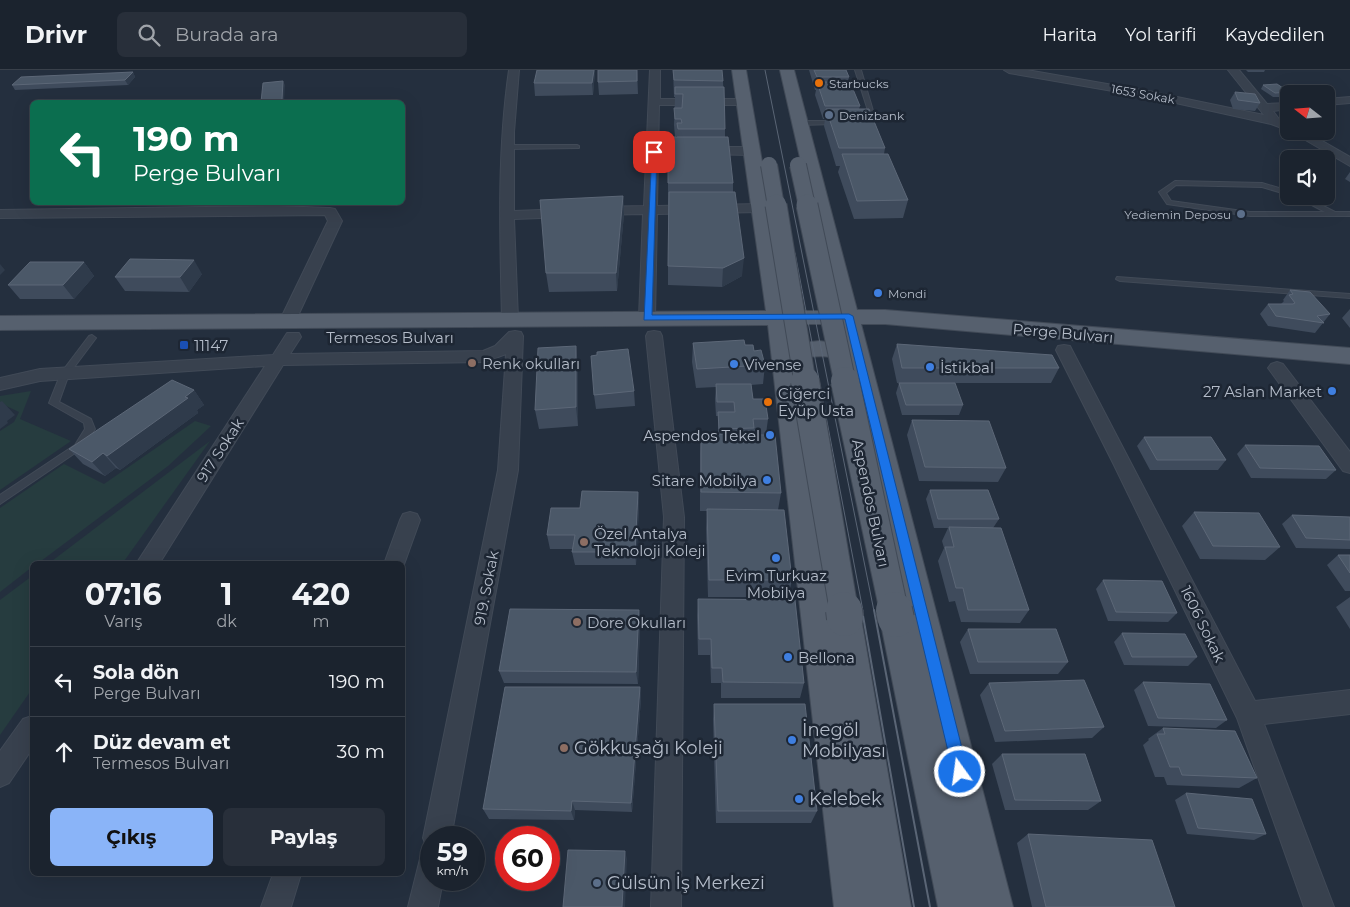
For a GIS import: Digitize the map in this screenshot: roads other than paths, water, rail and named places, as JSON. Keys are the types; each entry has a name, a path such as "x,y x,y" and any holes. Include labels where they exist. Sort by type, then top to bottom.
{"main road":[{"path":"739,70 744,102 760,158 846,618 892,907"},
{"path":"752,70 760,158 760,208 780,339 854,907"},
{"name":"Aspendos Bulvarı","path":"776,70 958,907"},
{"path":"787,70 862,367 993,907"},
{"path":"773,293 784,303 802,307 821,306 838,300 842,290"},
{"name":"Perge Bulvarı","path":"780,339 851,326 885,317 1350,356"},
{"name":"Termesos Bulvarı","path":"0,323 291,328 651,327 780,339"},
{"name":"Perge Bulvarı","path":"851,326 902,336 1350,374"},
{"name":"Termesos Bulvarı","path":"0,339 92,338 291,328"},
{"path":"780,339 792,352 813,348 833,350 853,356 862,367"}],"street":[{"name":"919. Sokak","path":"439,826 508,470 512,328 508,215 508,107 514,70"},
{"path":"655,70 655,102 659,152 652,209 651,327 674,517 666,907"},
{"name":"1653 Sokak","path":"1009,70 1153,95 1276,121"},
{"path":"1233,70 1276,121 1280,123"},
{"path":"1335,101 1350,100"},
{"path":"655,102 744,102"},
{"path":"1266,108 1280,107"},
{"path":"1312,140 1350,162"},
{"path":"693,152 760,158"},
{"path":"508,215 652,209 760,208"},
{"name":"917 Sokak","path":"0,214 315,210 330,212 335,222 278,360 149,561"},
{"path":"0,384 40,375 278,360 485,356 501,350 512,328"},
{"name":"1606 Sokak","path":"1064,350 1123,463 1248,714 1318,907"},
{"path":"1276,368 1350,466"},
{"path":"396,561 410,520"},
{"path":"1248,714 1350,702"},
{"path":"0,774 30,731"},
{"path":"276,907 286,876"},
{"path":"423,907 426,891"}],"lane":[{"path":"858,70 874,120"},
{"path":"801,123 833,123"},
{"path":"508,147 577,146"},
{"path":"1280,190 1262,185 1175,182 1162,192 1169,203 1250,214 1350,214"},
{"path":"1316,205 1337,215"},
{"path":"1120,280 1350,296"},
{"path":"0,500 78,447 90,430 88,420 54,403 65,373 92,338"}],"tram line":[{"path":"765,70 874,611"},
{"path":"795,253 863,611"},
{"path":"862,610 914,907"},
{"path":"874,610 930,907"}],"place":[{"name":"Starbucks","path":"819,83"},
{"name":"Denizbank","path":"829,115"},
{"name":"Yediemin Deposu","path":"1241,214"},
{"name":"Mondi","path":"878,293"},
{"name":"11147","path":"184,345"},
{"name":"Renk okulları","path":"472,363"},
{"name":"Vivense","path":"734,364"},
{"name":"İstikbal","path":"930,367"},
{"name":"27 Aslan Market","path":"1332,391"},
{"name":"Ciğerci Eyüp Usta","path":"768,402"},
{"name":"Aspendos Tekel","path":"770,435"},
{"name":"Sitare Mobilya","path":"767,480"},
{"name":"Özel Antalya Teknoloji Koleji","path":"584,542"},
{"name":"Evim Turkuaz Mobilya","path":"776,558"},
{"name":"Dore Okulları","path":"577,622"},
{"name":"Bellona","path":"788,657"},
{"name":"İnegöl Mobilyası","path":"792,740"},
{"name":"Gökkuşağı Koleji","path":"564,748"},
{"name":"Kelebek","path":"799,799"},
{"name":"Gülsün İş Merkezi","path":"597,883"}]}
